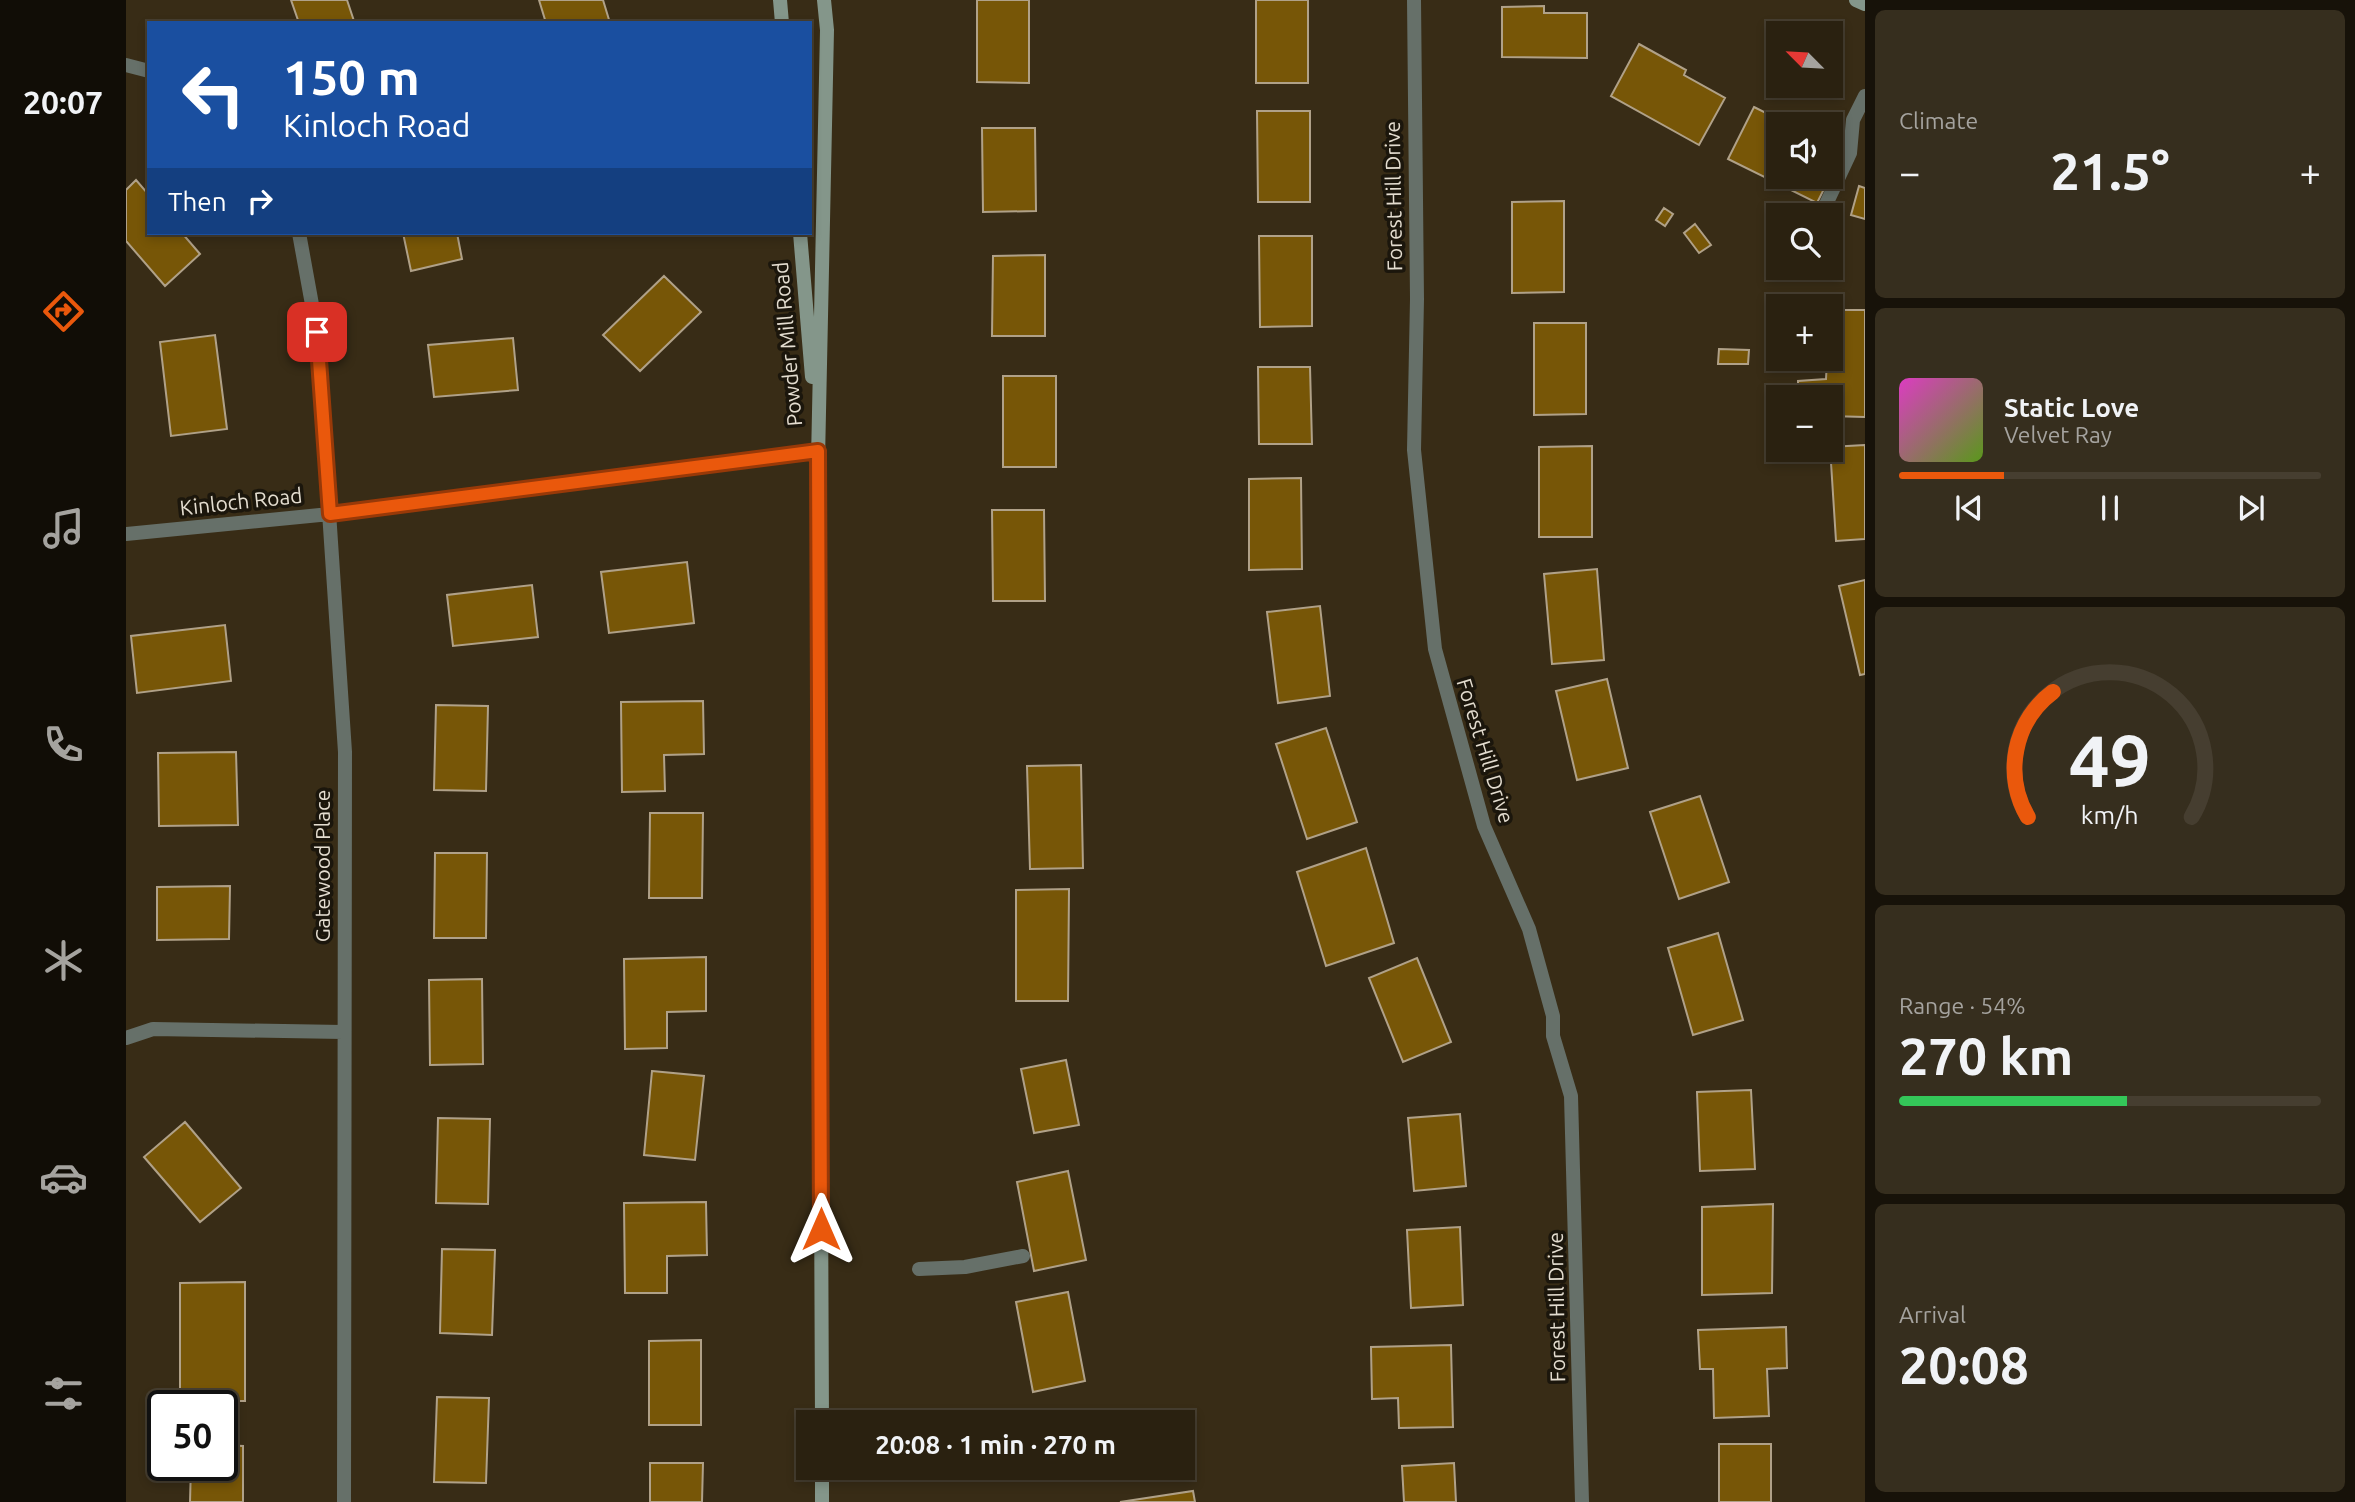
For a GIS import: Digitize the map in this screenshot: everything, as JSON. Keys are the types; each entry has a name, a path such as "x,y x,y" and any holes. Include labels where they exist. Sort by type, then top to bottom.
{"main road":[{"path":"780,0 782,21"},
{"name":"Powder Mill Road","path":"822,1410 818,451 827,30 824,0"},
{"path":"1856,0 1865,4"},
{"name":"Powder Mill Road","path":"800,235 818,451"},
{"path":"822,1480 822,1502"}],"street":[{"name":"Forest Hill Drive","path":"1414,0 1414,450 1428,590 1437,663 1467,771 1484,826 1529,929 1553,1016 1553,1036 1571,1096 1582,1502"},
{"path":"126,65 147,70"},
{"path":"1827,203 1850,153 1853,121 1865,96"},
{"name":"Gatewood Place","path":"299,235 317,332 345,752 344,1502"},
{"name":"Kinloch Road","path":"126,534 330,514 818,451"},
{"path":"126,1038 153,1029 343,1032"},
{"path":"919,1269 965,1267 1023,1256"}],"building":[{"path":"291,0 347,0 354,21 298,21"},
{"path":"539,0 603,0 609,21 545,21"},
{"path":"977,0 1029,0 1029,83 977,82"},
{"path":"1256,0 1308,0 1308,83 1256,83"},
{"path":"1544,6 1544,13 1587,13 1587,58 1502,57 1502,7"},
{"path":"1639,44 1686,70 1684,75 1725,98 1699,145 1611,96"},
{"path":"1754,107 1766,113 1766,178 1728,159"},
{"path":"1257,111 1310,111 1310,202 1258,202"},
{"path":"982,128 1035,128 1036,211 983,212"},
{"path":"136,180 147,193 147,235 184,235 200,254 165,286 126,241 126,190"},
{"path":"1859,186 1865,188 1865,219 1851,215"},
{"path":"1789,189 1824,189 1817,203"},
{"path":"1564,201 1564,292 1512,293 1512,202"},
{"path":"1664,208 1673,214 1665,226 1656,220"},
{"path":"1695,224 1711,245 1699,253 1684,233"},
{"path":"403,235 457,235 462,259 411,271"},
{"path":"1259,236 1312,236 1312,326 1260,327"},
{"path":"1045,255 1045,336 992,336 993,256"},
{"path":"664,276 701,312 640,371 603,335"},
{"path":"1843,310 1865,310 1865,417 1843,416 1843,385 1798,385 1798,381 1826,379 1826,371 1843,371"},
{"path":"1534,323 1586,323 1586,414 1534,415"},
{"path":"215,335 227,429 171,436 160,342"},
{"path":"513,338 518,390 434,397 428,345"},
{"path":"1719,349 1749,350 1748,364 1718,364"},
{"path":"1258,367 1310,367 1312,444 1259,444"},
{"path":"1003,376 1056,376 1056,467 1003,467"},
{"path":"1865,445 1865,539 1836,541 1831,462 1843,462 1843,446"},
{"path":"1592,446 1592,537 1539,537 1539,447"},
{"path":"1301,478 1302,569 1249,570 1249,479"},
{"path":"992,510 1044,510 1045,601 993,601"},
{"path":"687,562 694,623 609,633 601,572"},
{"path":"1597,569 1604,660 1552,664 1544,574"},
{"path":"1865,580 1865,674 1860,675 1839,586"},
{"path":"532,585 538,637 453,646 447,595"},
{"path":"1320,606 1330,696 1278,703 1267,612"},
{"path":"225,625 231,681 137,693 131,636"},
{"path":"1607,679 1628,768 1577,780 1556,691"},
{"path":"703,701 704,754 664,755 665,791 622,792 621,702"},
{"path":"436,705 488,706 486,791 434,790"},
{"path":"1326,728 1357,822 1307,839 1276,744"},
{"path":"236,752 238,825 159,826 158,753"},
{"path":"1081,765 1083,868 1030,869 1027,766"},
{"path":"1700,796 1729,882 1679,899 1650,812"},
{"path":"650,813 703,813 702,898 649,898"},
{"path":"1366,848 1394,943 1326,966 1297,872"},
{"path":"435,853 487,853 486,938 434,938"},
{"path":"230,886 229,939 157,940 157,887"},
{"path":"1069,889 1068,1001 1016,1001 1016,890"},
{"path":"1718,933 1743,1020 1693,1035 1668,948"},
{"path":"706,957 706,1011 667,1012 667,1048 625,1049 624,959"},
{"path":"1417,958 1451,1042 1403,1062 1369,978"},
{"path":"482,979 483,1064 430,1065 429,980"},
{"path":"1066,1060 1079,1125 1034,1133 1021,1069"},
{"path":"652,1071 704,1076 695,1160 644,1155"},
{"path":"1751,1090 1755,1169 1700,1171 1697,1092"},
{"path":"1460,1114 1466,1186 1414,1191 1408,1118"},
{"path":"438,1118 490,1119 488,1204 436,1203"},
{"path":"185,1122 241,1188 200,1222 144,1157"},
{"path":"1068,1171 1086,1260 1034,1271 1017,1182"},
{"path":"706,1202 707,1255 667,1256 667,1293 625,1293 624,1203"},
{"path":"1773,1204 1772,1293 1702,1295 1702,1207"},
{"path":"1460,1227 1463,1305 1411,1308 1407,1230"},
{"path":"442,1249 495,1250 492,1335 440,1333"},
{"path":"245,1282 245,1401 238,1401 238,1390 180,1390 180,1283"},
{"path":"1068,1292 1085,1381 1033,1392 1016,1302"},
{"path":"1786,1327 1787,1368 1767,1369 1769,1416 1714,1418 1713,1369 1700,1369 1698,1330"},
{"path":"701,1340 701,1425 649,1425 649,1341"},
{"path":"1451,1345 1453,1427 1399,1428 1398,1398 1372,1399 1371,1347"},
{"path":"437,1397 489,1398 486,1483 434,1482"},
{"path":"1719,1444 1771,1444 1771,1502 1719,1502"},
{"path":"238,1446 243,1446 243,1502 190,1502 191,1481 238,1481"},
{"path":"650,1463 703,1463 702,1502 650,1502"},
{"path":"1454,1463 1456,1502 1404,1502 1402,1466"},
{"path":"1193,1491 1195,1502 1120,1502"}],"route":[{"path":"317,332 330,514 818,451 821,1229"}]}
